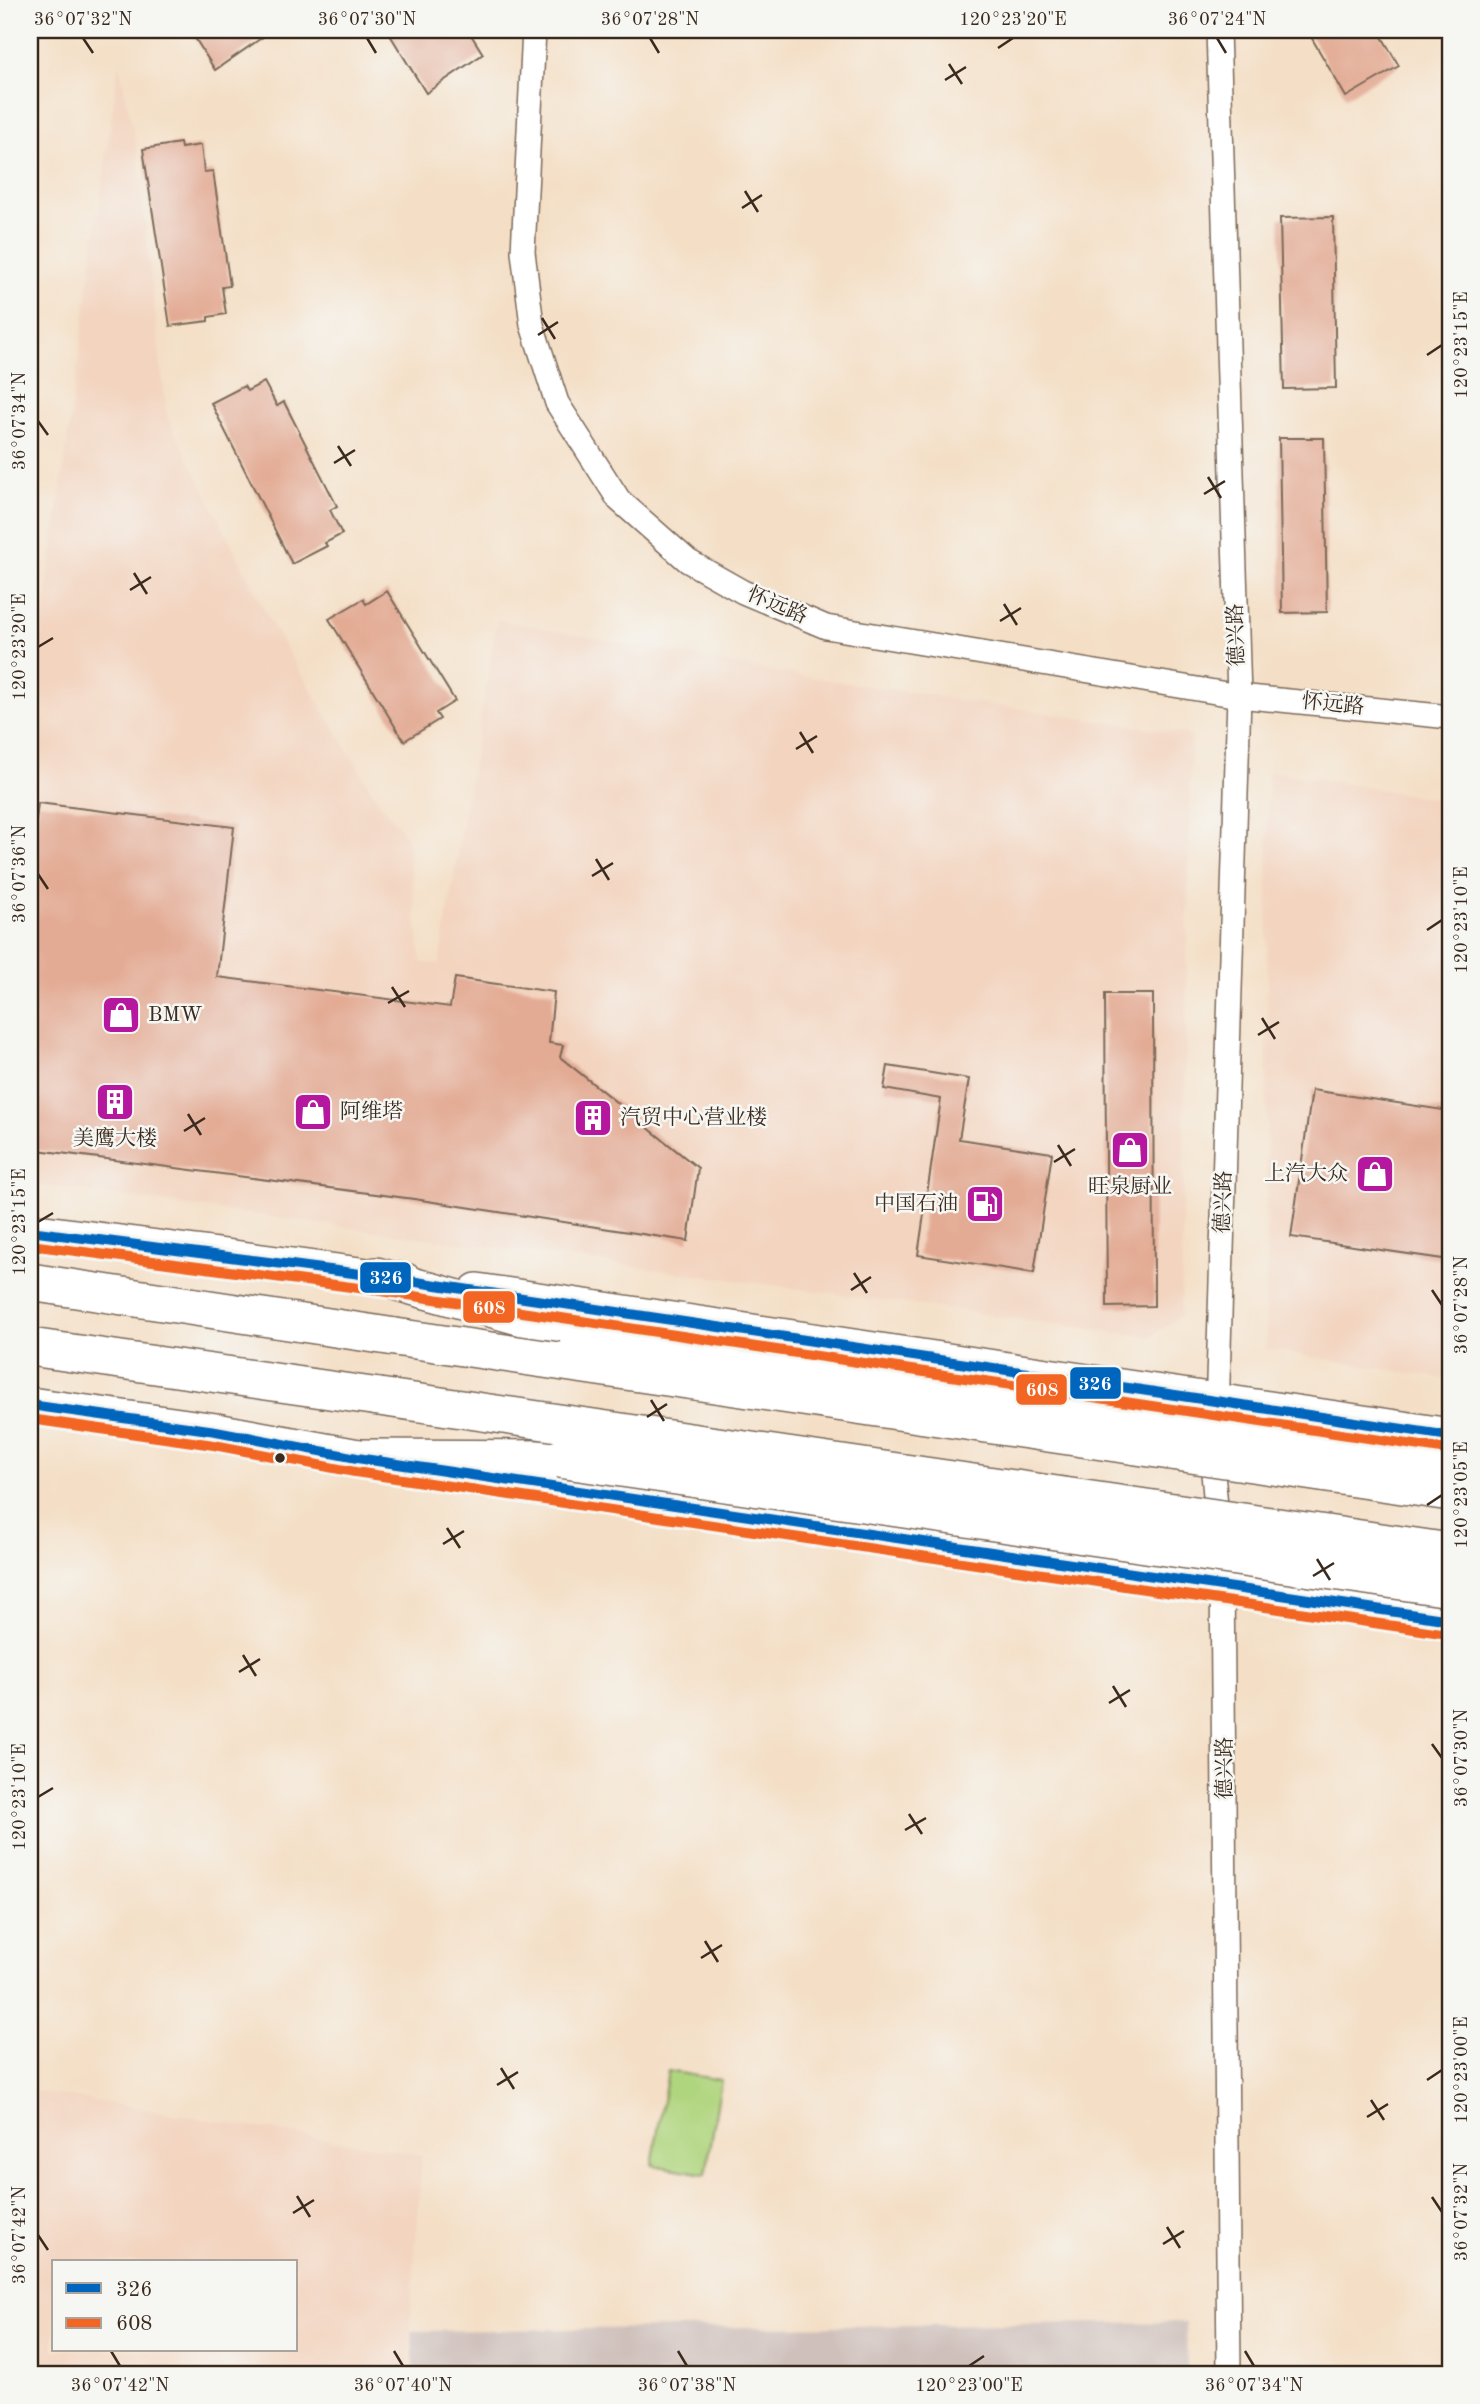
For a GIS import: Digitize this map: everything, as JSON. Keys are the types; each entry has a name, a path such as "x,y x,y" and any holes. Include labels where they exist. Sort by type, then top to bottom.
{"highway":[{"path":"376,1276 576,1332 1450,1460"},
{"path":"30,1282 1450,1492"},
{"path":"30,1346 1450,1552"},
{"path":"357,1458 559,1459 1450,1588"}],"main road":[{"path":"30,1231 376,1276 1450,1436"},
{"path":"30,1405 216,1431 357,1458 1450,1620"}],"street":[{"name":"怀远路","path":"534,30 523,252 532,325 557,403 619,500 688,561 743,592 826,627 1239,696 1450,718"},
{"name":"德兴路","path":"1218,30 1239,696 1218,1401 1213,1473 1223,1587 1229,2374"}],"shaded area":[{"path":"119,62 136,145 167,417 274,628 377,799 407,838 421,962 439,964 497,620 770,671 1191,735 1181,1315 1151,1337 30,1184 30,716"},
{"path":"1268,771 1450,801 1450,1380 1266,1349"},
{"path":"35,2091 422,2155 407,2374 30,2374 30,2217"},
{"path":"1186,2322 1187,2374 413,2374 412,2331"}],"green space":[{"path":"668,2071 721,2080 706,2174 652,2165"}],"building":[{"path":"190,30 273,30 215,70"},
{"path":"387,30 468,30 483,54 426,93"},
{"path":"1307,30 1378,30 1399,66 1346,97"},
{"path":"180,143 181,148 201,145 204,172 213,171 230,286 222,287 226,314 208,317 208,321 170,326 143,149"},
{"path":"1333,217 1336,388 1284,389 1280,218"},
{"path":"264,382 277,406 284,402 337,506 330,510 342,534 325,543 327,546 292,564 211,403 244,386 247,391"},
{"path":"1279,438 1324,438 1327,612 1282,613"},
{"path":"387,591 455,701 436,713 440,719 404,741 329,619 363,599 366,604"},
{"path":"38,803 234,827 217,977 450,1007 455,978 554,992 549,1043 563,1045 560,1057 698,1168 688,1241 414,1199 30,1149 30,870"},
{"name":"旺泉厨业","path":"1105,994 1153,994 1154,1306 1107,1307"},
{"name":"中国石油","path":"888,1066 969,1079 959,1139 1052,1153 1034,1273 918,1255 941,1099 884,1089"},
{"name":"上汽大众","path":"1312,1090 1450,1111 1450,1260 1291,1237"}],"transit line":[{"name":"326","path":"30,1231 376,1276 1450,1436"},
{"name":"608","path":"30,1245 374,1290 1448,1450"},
{"name":"326","path":"30,1405 216,1431 357,1458 1450,1620"},
{"name":"608","path":"30,1419 214,1445 355,1472 1448,1634"}],"place":[{"name":"BMW","path":"121,1015"},
{"name":"美鹰大楼","path":"115,1102"},
{"name":"阿维塔","path":"313,1112"},
{"name":"汽贸中心营业楼","path":"593,1118"},
{"name":"旺泉厨业","path":"1130,1150"},
{"name":"上汽大众","path":"1375,1174"},
{"name":"中国石油","path":"985,1204"}]}
